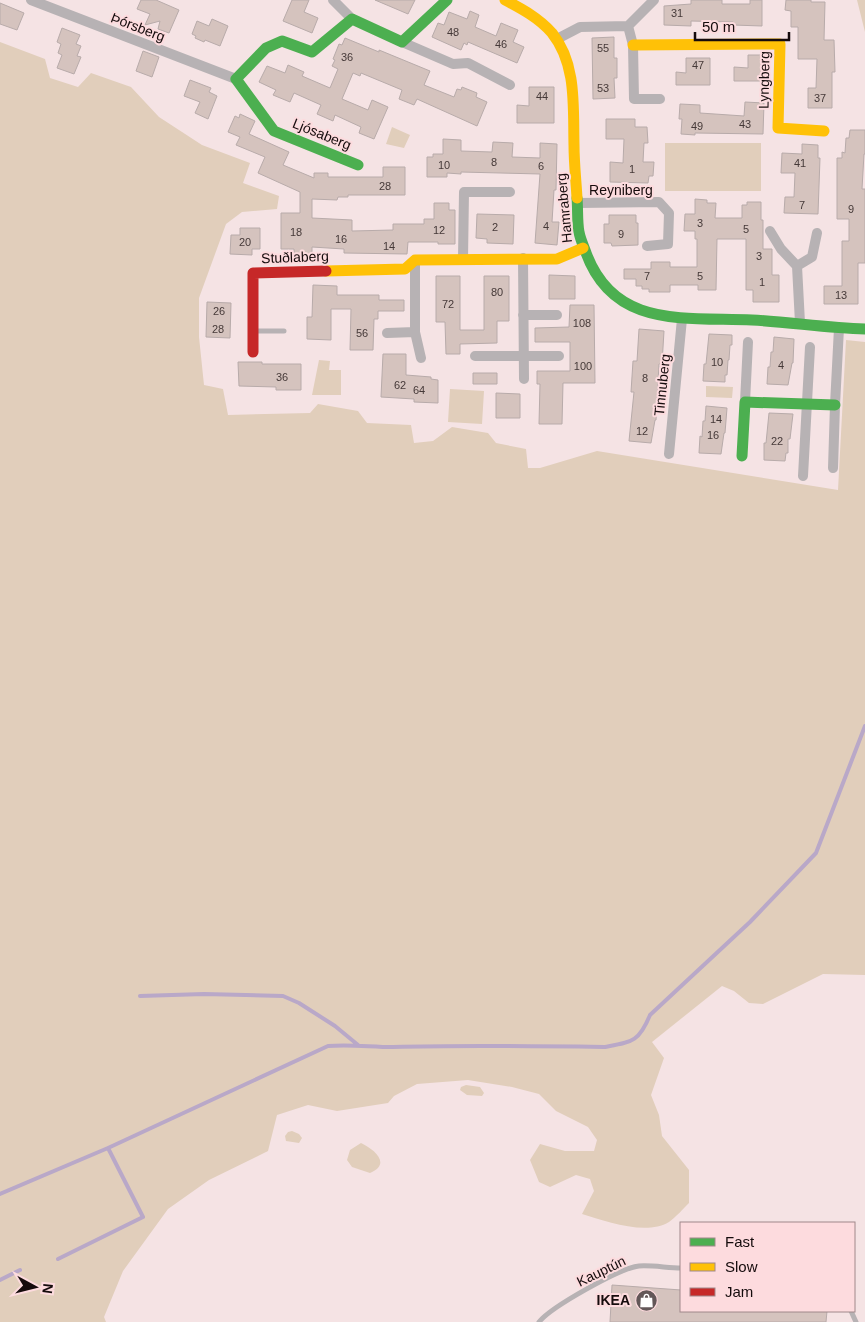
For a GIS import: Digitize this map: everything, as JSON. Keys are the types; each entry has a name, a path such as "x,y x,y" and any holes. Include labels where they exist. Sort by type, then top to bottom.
{"street":[{"name":"Þórsberg","path":"31,0 236,79"},
{"path":"333,0 352,19 453,64 468,63 510,85"},
{"path":"402,42 447,0"},
{"name":"Hamraberg","path":"505,0 533,14 557,39 565,55 570,75 579,232 583,248 592,269 610,293 635,310 665,318 800,323 865,329"},
{"path":"557,39 580,27 628,26 654,0"},
{"path":"236,79 266,48 282,41 312,52 352,19"},
{"path":"628,26 634,45 634,99 660,99"},
{"name":"Lyngberg","path":"634,45 780,44 778,128 824,130"},
{"name":"Ljósaberg","path":"236,79 274,131 358,165"},
{"path":"462,259 464,192 510,192"},
{"name":"Reyniberg","path":"578,203 659,202 669,213 668,244 647,246"},
{"path":"770,231 781,249 797,266 800,323"},
{"path":"797,266 812,257 817,233"},
{"name":"Stuðlaberg","path":"253,352 253,273 404,269 415,260 556,259 583,248"},
{"path":"523,258 524,379"},
{"path":"415,260 415,332 421,358"},
{"path":"523,315 557,315"},
{"name":"Tinnuberg","path":"669,454 682,319"},
{"path":"833,468 839,328"},
{"path":"387,333 415,332"},
{"path":"742,456 748,342"},
{"path":"803,476 810,347"},
{"path":"475,356 559,356"},
{"path":"745,402 835,405"}],"lane":[{"path":"253,331 284,332"},
{"name":"Kauptún","path":"539,1322 546,1314 583,1292 630,1268 640,1266 680,1268"}],"shaded area":[{"path":"857,0 865,0 865,32"},
{"path":"0,42 45,59 50,78 78,87 91,73 131,87 159,117 202,145 250,163 243,183 279,196 277,209 242,212 226,224 199,298 199,337 204,385 223,389 228,415 310,413 318,404 358,411 367,423 411,425 414,443 433,441 452,427 488,433 496,443 526,449 528,468 540,468 597,451 838,490 846,340 865,342 865,975 823,974 763,1004 749,1003 734,991 722,986 652,1042 664,1058 651,1095 659,1115 662,1136 689,1170 689,1203 669,1222 649,1228 626,1226 591,1217 582,1214 594,1191 590,1179 576,1175 550,1187 539,1182 530,1160 540,1144 565,1151 594,1151 597,1140 588,1127 556,1111 539,1094 512,1087 468,1080 417,1084 394,1096 388,1103 337,1111 308,1105 277,1115 268,1151 209,1180 168,1209 123,1271 104,1317 106,1322 0,1322"},
{"path":"392,127 410,135 404,148 386,144"},
{"path":"665,143 761,143 761,191 665,191"},
{"path":"319,360 330,361 329,370 341,370 341,395 312,395"},
{"path":"706,386 733,387 732,398 706,397"},
{"path":"450,389 484,391 482,424 448,422"},
{"path":"466,1085 480,1087 484,1093 482,1096 467,1095 460,1090 461,1087"},
{"path":"292,1131 299,1134 302,1138 299,1143 286,1141 285,1136 288,1132"},
{"path":"361,1143 379,1157 380,1165 370,1173 352,1167 347,1160 350,1150"}],"building":[{"path":"141,0 156,0 179,10 169,33 158,29 160,21 145,25 150,14 137,9"},
{"path":"292,0 309,0 304,12 318,18 312,33 283,21"},
{"path":"375,0 415,0 408,14"},
{"path":"691,0 722,0 722,4 750,4 750,0 762,0 762,26 733,25 733,22 691,21 691,26 664,25 664,6 691,4"},
{"path":"786,0 825,2 824,40 834,40 835,72 832,72 832,108 808,108 808,88 816,88 817,59 798,59 798,27 791,27 791,11 785,10"},
{"path":"0,3 24,13 17,30 0,24"},
{"path":"470,11 479,15 475,27 496,36 501,23 518,30 513,42 524,47 517,63 468,42 467,45 464,43 461,50 432,37 438,23 444,25 449,12 467,19"},
{"path":"212,19 228,26 220,46 205,40 204,42 195,38 196,36 192,34 197,21 209,26"},
{"path":"62,28 80,35 76,44 81,46 77,56 81,57 74,74 57,68 62,55 58,53 61,44 57,42"},
{"path":"614,37 614,58 617,58 617,78 614,78 615,98 593,99 592,38"},
{"path":"345,38 430,71 424,85 454,97 457,89 461,90 462,87 477,93 476,97 487,102 477,126 417,99 414,105 399,99 402,90 361,73 360,76 353,73 342,99 368,110 372,100 388,107 374,139 359,133 361,127 335,115 333,121 317,114 321,105 294,93 290,102 273,95 276,90 259,82 267,66 285,73 288,65 304,72 302,76 330,88 338,69 332,66 335,60 333,59 339,44 342,45"},
{"path":"143,51 159,57 152,77 136,71"},
{"path":"748,55 763,55 762,81 734,81 734,67 748,68"},
{"path":"686,58 710,58 710,85 676,85 676,72 686,73"},
{"path":"190,80 211,88 209,92 217,96 208,119 195,113 200,102 184,96"},
{"path":"529,87 554,87 554,123 517,123 517,105 529,106"},
{"path":"745,102 764,103 763,134 681,134 680,104 700,105 700,113 744,116"},
{"path":"240,114 255,121 249,134 289,152 283,165 314,178 314,173 328,173 328,177 383,177 383,167 405,167 405,195 348,195 348,197 338,197 337,200 312,199 312,218 352,220 352,231 393,230 393,224 424,224 424,219 434,219 434,203 449,203 449,210 455,210 455,244 408,242 407,254 344,253 344,249 312,247 312,254 294,254 294,249 281,249 281,213 300,213 300,192 258,173 265,157 236,145 240,137 228,132 235,116 239,118"},
{"path":"606,119 635,119 635,127 647,127 648,143 644,143 643,162 654,162 653,176 649,176 648,183 610,182 610,162 623,163 624,139 606,139"},
{"path":"850,130 865,130 862,189 865,189 865,263 858,263 858,304 824,304 824,286 842,286 842,241 849,241 849,219 837,219 837,158 842,158 842,152 845,153 846,138 849,138"},
{"path":"443,139 461,140 461,151 492,152 493,142 513,143 512,157 540,158 540,143 557,144 556,190 554,190 552,222 559,222 557,245 535,243 540,174 461,172 461,174 447,173 447,177 427,177 427,157 433,157 433,154 443,154"},
{"path":"802,144 818,145 818,158 820,158 818,214 784,213 785,197 794,197 795,173 781,173 782,153 802,154"},
{"path":"695,199 707,200 707,203 716,203 715,218 742,218 742,205 747,205 747,202 761,202 763,249 772,249 772,275 779,275 779,302 753,302 753,290 746,290 746,239 717,239 716,290 698,290 698,285 670,285 670,292 649,292 649,289 642,289 642,286 636,286 636,279 624,279 624,269 651,269 651,262 670,262 670,267 697,267 697,239 695,239 695,231 684,231 685,214 695,214"},
{"path":"477,214 514,215 513,244 487,243 487,239 476,238"},
{"path":"609,215 636,215 638,245 612,246 611,243 604,243 604,224 609,224"},
{"path":"240,228 260,228 260,249 252,249 252,255 230,254 231,235 240,235"},
{"path":"549,275 575,276 575,299 549,299"},
{"path":"436,276 460,276 460,330 484,330 484,276 509,276 509,321 497,321 497,343 460,344 460,354 446,354 445,322 436,322"},
{"path":"313,285 337,286 337,295 379,295 379,300 404,300 404,311 378,311 378,319 374,319 373,350 350,350 351,309 331,309 331,340 307,339 307,317 312,317"},
{"path":"207,302 231,303 230,338 206,337"},
{"path":"570,305 594,305 595,383 563,383 562,424 539,424 540,384 537,384 537,371 570,371 570,342 535,342 535,328 569,327"},
{"path":"639,329 664,331 662,364 659,364 656,420 651,443 629,441 634,392 631,392 633,361 637,361"},
{"path":"709,334 732,335 725,382 703,381"},
{"path":"774,337 794,339 793,363 788,385 767,384 768,367 770,367 771,352 773,352"},
{"path":"383,354 406,354 406,375 431,377 431,379 438,380 438,403 414,402 414,399 381,397"},
{"path":"238,362 301,364 301,390 276,390 276,387 239,386"},
{"path":"473,373 497,373 497,384 473,384"},
{"path":"496,393 520,394 520,418 496,418"},
{"path":"706,406 727,408 721,454 699,453 700,436 702,437"},
{"path":"769,413 793,414 790,439 788,439 788,453 786,453 785,461 764,460 764,443 766,443"},
{"name":"IKEA","path":"612,1285 680,1290 680,1312 827,1312 826,1322 610,1322"}],"waterway":[{"path":"0,1194 108,1148 328,1046 605,1047 622,1044 634,1039 642,1031 650,1015 750,922 816,853 865,726"},
{"path":"140,996 204,994 283,996 299,1003 335,1026 358,1045"},
{"path":"58,1259 143,1217 108,1148"},
{"path":"0,1280 20,1270"}],"traffic: fast":[{"path":"358,165 274,131 236,79 266,48 282,41 312,52 352,19 402,42 447,0"},
{"path":"577,198 579,234 597,276 613,294 632,306 653,314 676,317 752,320 865,329"},
{"path":"742,456 745,402 835,405"}],"traffic: slow":[{"path":"505,0 542,23 552,33 566,58 572,86 577,198"},
{"path":"633,45 780,44 778,128 824,131"},
{"path":"326,271 405,269 415,260 557,259 583,248"}],"traffic: jam":[{"path":"253,352 253,273 326,271"}],"place":[{"name":"IKEA","path":"646,1300"}]}
